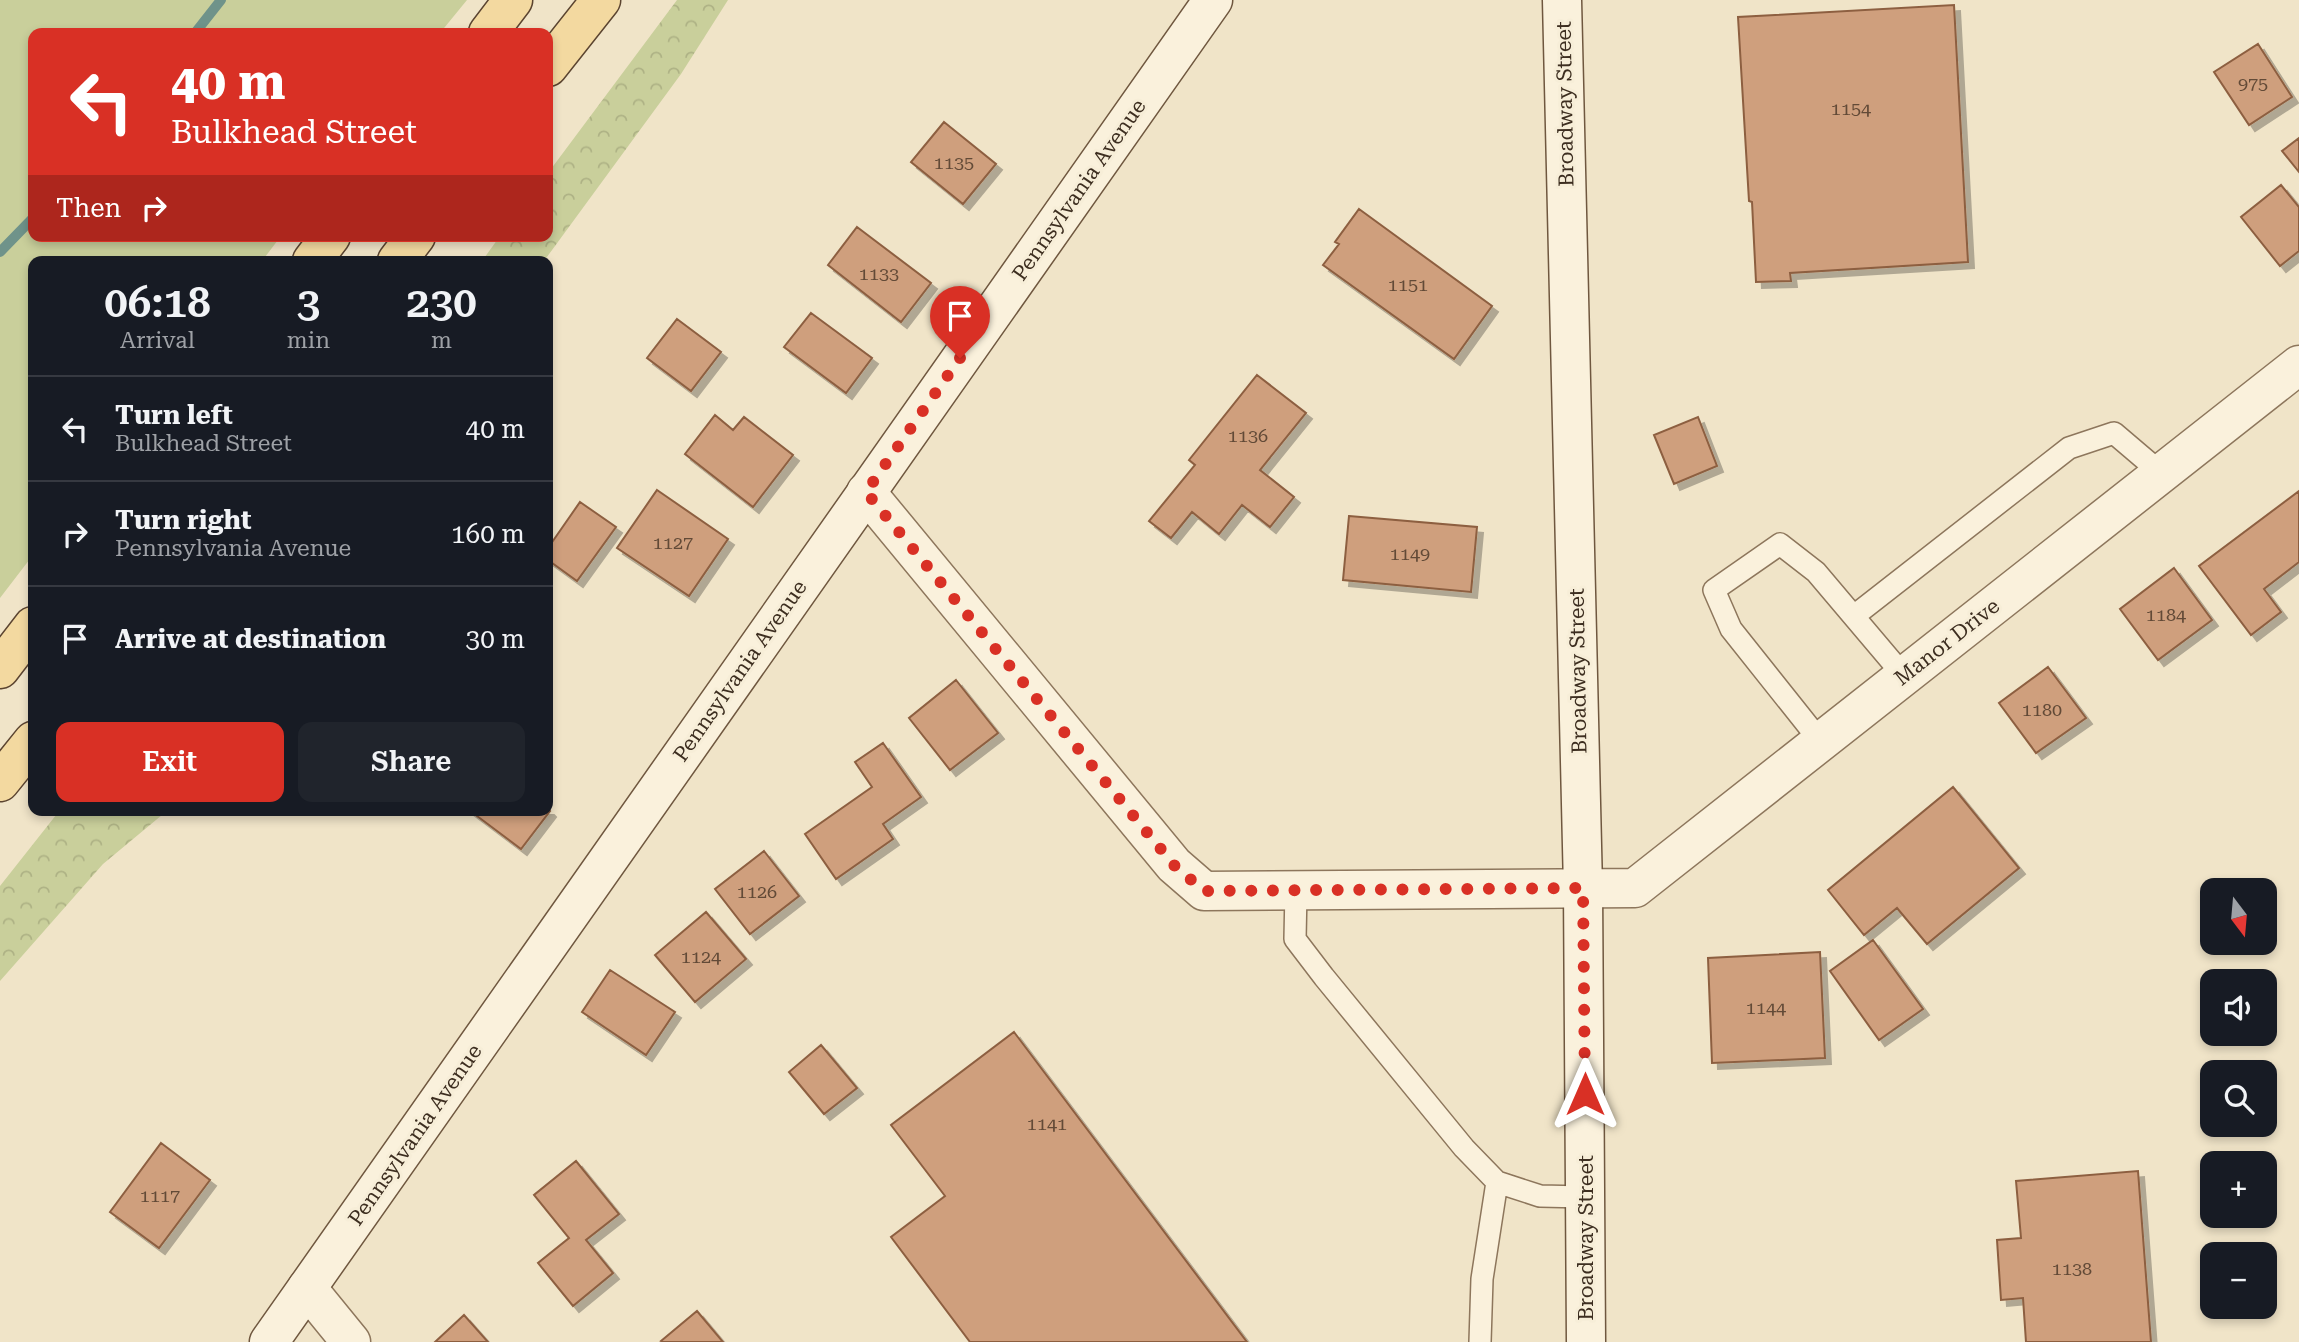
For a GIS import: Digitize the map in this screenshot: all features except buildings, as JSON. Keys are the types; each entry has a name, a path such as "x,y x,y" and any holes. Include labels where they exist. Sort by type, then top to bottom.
{"main road":[{"path":"492,28 513,0"},
{"path":"553,61 601,0"},
{"path":"316,256 326,242"},
{"path":"401,256 411,242"},
{"path":"0,669 28,633"},
{"path":"0,782 28,747"}],"street":[{"name":"Pennsylvania Avenue","path":"269,1342 1213,0"},
{"name":"Broadway Street","path":"1562,0 1583,888 1586,1342"},
{"name":"Manor Drive","path":"866,492 1174,865 1204,891 1635,888 2299,365"},
{"path":"307,1288 351,1342"}],"lane":[{"path":"1854,616 2069,448 2114,433 2161,473"},
{"path":"1821,742 1731,629 1714,590 1780,544 1816,572 1904,676"},
{"path":"1296,890 1295,939 1464,1149 1497,1182 1539,1196 1585,1197"},
{"path":"1480,1342 1482,1279 1497,1182"}],"green space":[{"path":"0,0 467,0 444,28 28,28 28,242 276,242 266,256 28,256 28,562 0,598"},
{"path":"677,0 728,0 681,74 548,256 486,256 496,242 553,242 553,166"},
{"path":"55,816 161,816 103,864 0,981 0,886"}],"waterway":[{"path":"199,28 221,0"},
{"path":"0,252 28,223"}],"route":[{"path":"960,358 866,492 1174,865 1204,891 1583,888 1585,1094"}]}
